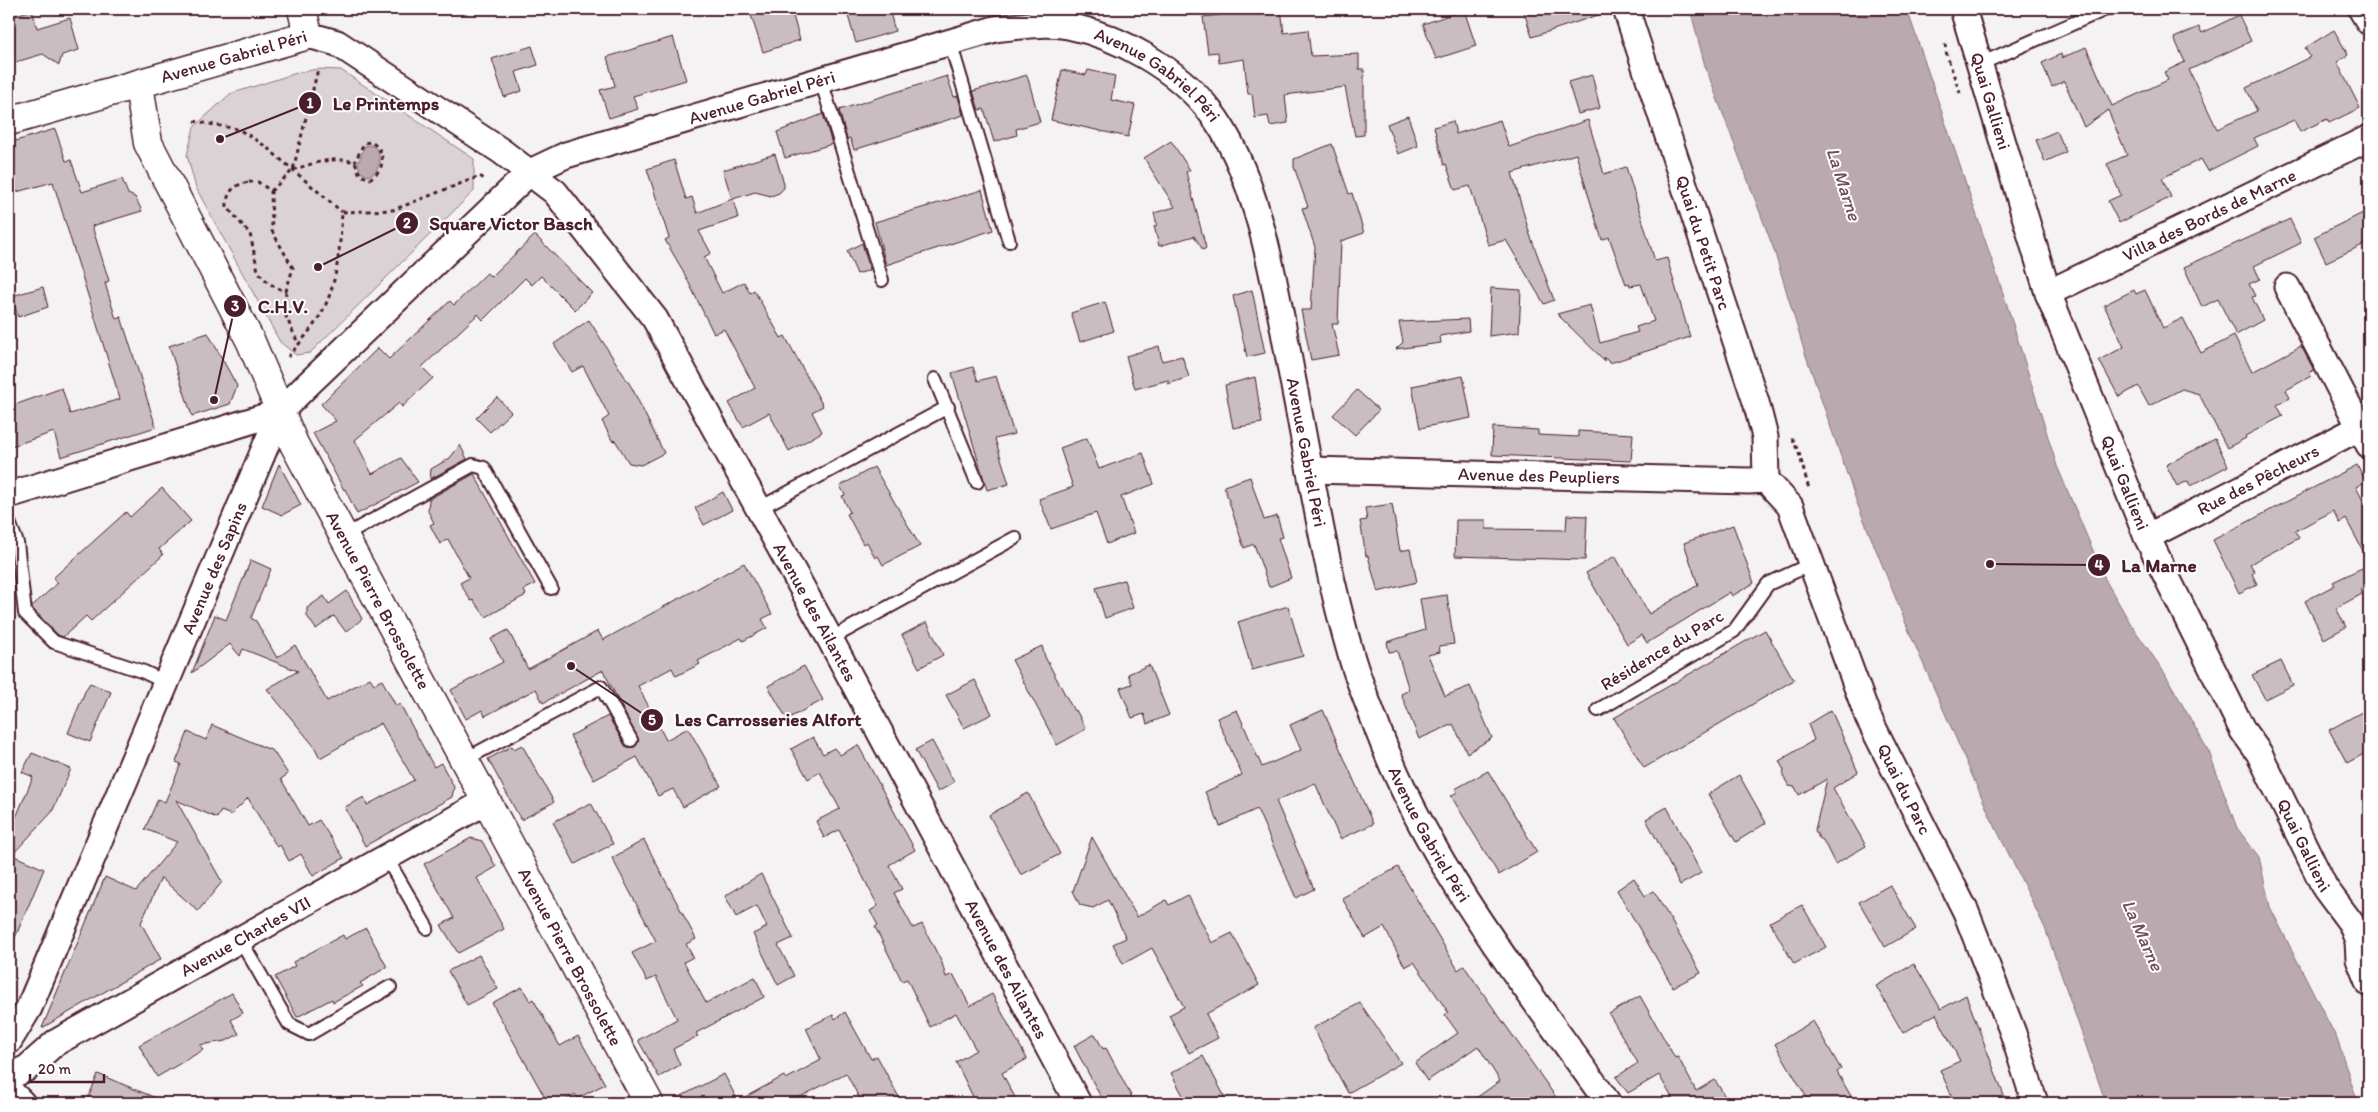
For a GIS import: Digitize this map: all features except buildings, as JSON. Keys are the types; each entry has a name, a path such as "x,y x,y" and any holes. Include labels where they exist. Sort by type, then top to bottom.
{"street":[{"path":"302,9 308,35"},
{"name":"Quai du Petit Parc","path":"1626,9 1756,402 1765,438 1766,480"},
{"name":"Quai Gallieni","path":"1963,9 2048,293 2147,537 2243,730 2259,753 2325,888 2351,923 2358,941 2359,959 2369,984"},
{"path":"2361,9 2369,22"},
{"name":"Avenue Gabriel Péri","path":"9,121 308,35 337,43 501,150 530,172 566,155 995,29 1027,25 1067,26 1102,36 1140,52 1175,77 1209,110 1230,144 1245,179 1270,265 1336,598 1352,659 1380,735 1418,820 1444,867 1484,928 1608,1103"},
{"name":"Avenue Pierre Brossolette","path":"139,85 148,143 251,342 294,444 649,1103"},
{"name":"Villa des Bords de Marne","path":"2048,293 2369,138"},
{"name":"Avenue des Sapins","path":"14,1032 29,1008 280,412 530,172"},
{"name":"Avenue des Ailantes","path":"530,172 555,192 655,319 830,639 1078,1103"},
{"path":"2287,286 2366,432"},
{"path":"9,494 280,412"},
{"name":"Rue des Pêcheurs","path":"2147,537 2366,432"},
{"name":"Avenue des Peupliers","path":"1310,470 1766,480"},
{"name":"Quai du Parc","path":"1766,480 1790,506 1868,717 1966,912 2013,1033 2035,1103"},
{"name":"Avenue Charles VII","path":"9,1077 27,1068 55,1043 487,801"},
{"path":"14,1032 55,1043"},
{"path":"9,1090 22,1103"}],"lane":[{"path":"1980,64 2106,9"},
{"path":"950,42 1009,241"},
{"path":"821,80 882,280"},
{"path":"935,379 977,482"},
{"path":"758,509 948,407"},
{"path":"344,536 473,466 484,468 551,588"},
{"path":"9,522 17,543 25,613 54,642 144,672 165,682"},
{"path":"830,639 1015,538"},
{"name":"Résidence du Parc","path":"1598,710 1734,631 1768,584 1811,564"},
{"path":"464,760 601,687 631,740"},
{"path":"386,857 427,928"},
{"path":"240,939 290,1024 309,1034 390,988"}],"path":[{"path":"292,170 318,69"},
{"path":"194,121 237,129 245,133 265,146 342,212 392,210 480,176 505,196"},
{"path":"372,142 380,149 383,155 380,170 370,178 360,175 355,162 364,143 372,142"},
{"path":"298,344 288,325 284,312 286,291 293,268 272,231 271,191 292,170 329,160 355,162"},
{"path":"271,191 258,182 240,183 228,194 227,208 250,234 256,265 261,275 271,286 286,291"},
{"path":"288,357 321,314 330,291 338,253 342,212"}],"shaded area":[{"path":"318,69 341,70 474,159 474,191 310,353 296,355 280,342 196,188 187,155 194,127 230,94 300,72"}],"water":[{"name":"La Marne","path":"1690,9 1907,9 2007,305 2057,466 2106,581 2132,626 2164,672 2209,752 2237,828 2259,857 2270,907 2337,1039 2358,1103 2106,1103 2045,928 1990,816 1911,636 1857,503 1804,350 1774,250 1705,66"},
{"path":"371,145 378,150 380,162 376,171 369,176 360,172 358,163 365,146"}],"place":[{"name":"Le Printemps","path":"220,139"},
{"name":"Square Victor Basch","path":"318,267"},
{"name":"C.H.V.","path":"214,400"},
{"name":"La Marne","path":"1990,564"},
{"name":"Les Carrosseries Alfort","path":"571,666"}]}
